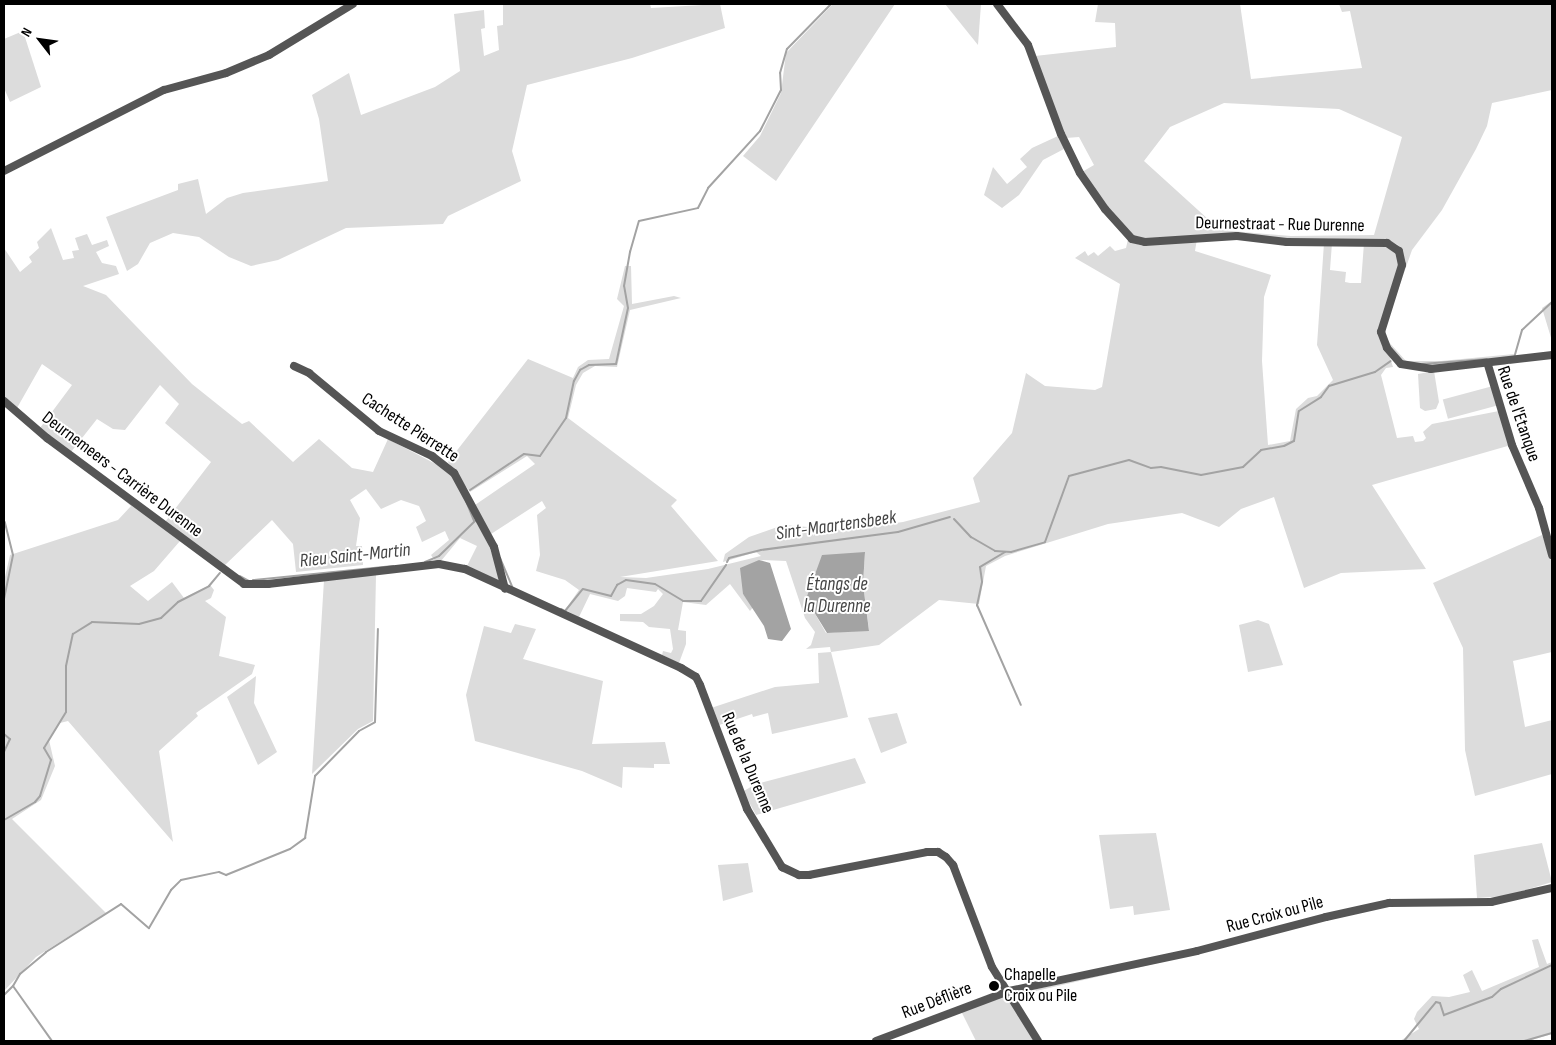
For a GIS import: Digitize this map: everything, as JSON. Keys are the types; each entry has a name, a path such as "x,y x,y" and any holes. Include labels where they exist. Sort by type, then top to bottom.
{"street":[{"path":"4,171 157,94 226,73 269,55 353,4"},
{"name":"Deurnestraat - Rue Durenne","path":"997,4 1028,45 1061,134 1080,173 1130,237 1145,242 1232,236 1287,242 1375,241 1391,244 1399,251 1402,265 1381,332 1387,348 1399,362"},
{"path":"1488,365 1552,355"},
{"name":"Rue de l'Etanque","path":"1399,362 1422,369 1488,365 1512,444 1539,508 1552,555"},
{"name":"Cachette Pierrette","path":"294,366 309,373 379,431 446,465 471,500 499,564 505,589"},
{"name":"Deurnemeers - Carrière Durenne","path":"4,402 224,572"},
{"name":"Rue de la Durenne","path":"224,572 252,586 439,564 465,569 696,678 747,809 775,857 791,873 809,875 927,852 938,852 953,865 992,967 1009,991"},
{"name":"Rue Croix ou Pile","path":"1009,991 1197,951 1281,927 1373,906 1400,902 1485,903 1552,888"},
{"path":"1009,991 1038,1041"},
{"name":"Rue Déflière","path":"876,1041 1009,991"}],"shaded area":[{"path":"503,4 650,4 651,8 720,4 725,28 632,58 527,85 512,151 521,181 448,216 443,224 346,228 278,260 251,266 229,257 199,237 173,233 150,243 138,264 127,271 106,217 178,190 178,184 198,179 206,214 227,198 243,193 328,181 319,119 312,95 349,73 361,115 435,87 460,71 454,14 484,10 485,28 481,29 484,56 499,50 497,26 503,25"},
{"path":"833,4 895,4 776,181 743,156 760,136 781,93 786,53"},
{"path":"945,4 981,4 978,45"},
{"path":"1098,4 1240,4 1251,79 1362,68 1350,11 1342,12 1339,4 1552,4 1552,90 1492,103 1487,126 1476,149 1442,210 1412,250 1385,327 1387,340 1406,361 1441,361 1514,354 1513,360 1421,367 1398,358 1386,344 1383,329 1402,275 1404,257 1398,245 1388,240 1287,240 1231,233 1143,240 1130,235 1082,172 1094,165 1079,137 1066,138 1035,56 1116,47 1115,23 1095,22","holes":["1224,103 1339,109 1402,137 1374,235 1291,236 1220,230 1144,161 1170,127"]},
{"path":"23,31 41,87 10,102 4,88 4,39"},
{"path":"1058,136 1064,149 1043,160 1019,195 1002,208 984,195 993,167 1007,184 1027,167 1020,159 1032,148"},
{"path":"51,228 63,260 74,258 72,251 79,250 75,238 87,234 92,245 107,240 109,246 96,252 102,263 116,266 119,274 83,286 106,295 192,384 242,424 249,421 293,462 319,439 352,468 373,472 388,439 451,472 489,546 501,577 499,581 467,566 477,546 460,538 441,561 435,561 431,555 449,540 445,531 422,542 416,527 426,521 419,506 401,500 381,509 366,489 350,500 360,518 356,546 362,546 363,565 296,572 293,544 272,520 224,566 165,522 211,462 165,423 179,404 160,385 125,430 113,429 97,419 71,452 40,428 72,385 42,364 17,408 4,396 4,248 20,272 32,262 29,257 39,248 37,242"},
{"path":"1128,239 1197,239 1195,251 1271,275 1264,297 1262,361 1268,445 1290,441 1296,409 1308,398 1317,396 1333,380 1317,345 1324,243 1332,243 1330,270 1346,272 1345,282 1361,283 1364,243 1384,243 1394,249 1400,260 1380,326 1393,367 1386,368 1381,375 1397,438 1413,436 1415,442 1423,441 1426,438 1423,432 1432,424 1499,411 1511,445 1372,485 1426,569 1341,573 1304,588 1274,497 1241,509 1219,527 1182,513 1108,524 1005,556 986,566 979,604 939,600 879,645 831,652 830,647 806,649 811,645 815,632 805,618 786,561 759,560 743,594 753,607 750,611 730,584 706,605 683,602 678,630 686,631 686,644 679,663 662,655 663,651 671,653 673,649 670,629 649,627 643,622 620,621 620,614 641,614 654,606 663,594 658,589 656,592 627,588 625,596 618,601 590,594 579,617 565,610 579,590 565,580 536,571 540,555 537,515 546,508 542,501 491,534 475,505 535,464 527,456 470,492 448,462 528,359 573,378 578,367 588,360 609,359 624,306 617,299 625,266 631,266 632,304 674,296 681,298 630,310 617,367 595,366 583,373 576,385 568,418 677,500 671,506 718,561 620,577 646,578 708,569 761,556 756,552 723,562 725,554 749,537 783,525 845,530 903,522 980,502 973,478 1012,433 1026,373 1045,386 1095,390 1102,387 1120,284 1075,258 1085,251 1088,256 1094,252 1098,256 1110,246 1115,251 1126,248","holes":["865,553 863,584 869,630 826,633 806,598"]},
{"path":"1552,301 1551,310 1552,341 1542,308"},
{"path":"1434,371 1439,402 1436,409 1425,411 1420,408 1418,374"},
{"path":"1493,386 1498,405 1448,419 1443,399"},
{"path":"117,494 180,541 154,571 130,586 148,601 172,582 184,598 210,585 214,590 211,598 205,601 226,617 219,656 255,665 252,674 196,713 198,716 159,751 173,842 68,721 60,723 49,740 55,766 41,800 12,819 106,913 36,957 4,991 5,577 10,555 118,520 131,506"},
{"path":"1542,535 1552,559 1552,652 1513,661 1525,727 1552,720 1552,774 1475,796 1465,750 1463,648 1433,583"},
{"path":"376,575 373,721 358,729 312,774 324,580"},
{"path":"1258,620 1269,624 1283,665 1248,672 1239,625"},
{"path":"515,624 536,629 523,659 603,681 592,744 665,742 670,764 654,764 654,768 623,767 622,788 582,771 475,741 466,695 484,626 511,633"},
{"path":"831,652 848,717 772,734 768,713 753,717 752,714 719,725 711,708 775,687 819,683 818,653"},
{"path":"256,676 254,703 277,752 258,765 227,697"},
{"path":"897,713 907,743 881,753 868,718"},
{"path":"855,758 866,783 756,815 749,802 757,822 742,792 756,784"},
{"path":"1156,833 1170,910 1134,915 1133,906 1110,909 1099,835"},
{"path":"1542,843 1552,882 1506,896 1477,898 1474,855"},
{"path":"748,863 753,892 723,901 718,865"},
{"path":"1538,939 1547,964 1552,962 1552,1034 1528,1041 1400,1041 1419,1029 1414,1019 1417,1012 1432,996 1449,997 1470,992 1463,975 1472,970 1482,991 1539,967 1532,940"},
{"path":"1175,959 1023,994 1023,992"},
{"path":"1001,996 1009,1001 1035,1041 976,1041 961,1011"}],"water":[{"name":"Étangs de la Durenne","path":"865,552 863,584 869,631 827,633 806,599 822,555"},
{"name":"Étangs de la Durenne","path":"759,560 770,563 791,629 782,641 768,639 764,626 743,594 740,568"}],"waterway":[{"path":"470,490 524,454 540,456 566,418 574,381 580,370 589,365 616,364 628,308 624,286 630,252 639,221 698,208 708,188 760,131 781,90 780,73 787,49 831,4"},
{"path":"1514,358 1522,330 1552,302"},
{"path":"1422,364 1487,359"},
{"path":"954,519 971,537 995,551 1011,552 1045,542 1069,476 1129,460 1151,468 1161,467 1201,475 1243,467 1261,450 1284,446 1294,441 1299,411 1321,397 1329,386 1375,372 1391,361"},
{"path":"466,501 474,521"},
{"name":"Sint-Maartensbeek","path":"727,562 729,558 761,550 898,532 950,517"},
{"name":"Rieu Saint-Martin","path":"425,562 439,556 476,520"},
{"name":"Sint-Maartensbeek","path":"4,599 13,555 5,522"},
{"path":"1005,552 980,567 982,582 977,605 1021,705"},
{"name":"Rieu Saint-Martin","path":"500,558 513,588"},
{"path":"561,609 565,611 583,589 611,596 617,585 626,580 655,584 683,601 701,601 726,565"},
{"name":"Rieu Saint-Martin","path":"253,580 393,566"},
{"name":"Rieu Saint-Martin","path":"4,820 35,802 40,796 51,760 44,748 66,712 66,666 73,634 92,622 139,624 161,618 178,602 209,586 220,573"},
{"name":"Rieu Saint-Martin","path":"240,576 249,581"},
{"path":"13,986 20,974 46,952 121,904 149,928 171,890 181,880 219,872 226,875 290,849 305,838 315,776 359,731 375,722 378,629"},
{"name":"Sint-Maartensbeek","path":"4,734 10,739 4,752"},
{"path":"1404,1041 1436,1002 1440,1003 1444,1015 1492,997 1501,989 1552,965"},
{"path":"4,995 13,986 52,1041"},
{"path":"1524,1041 1552,1033"}],"place":[{"name":"Chapelle Croix ou Pile","path":"994,986"}]}
